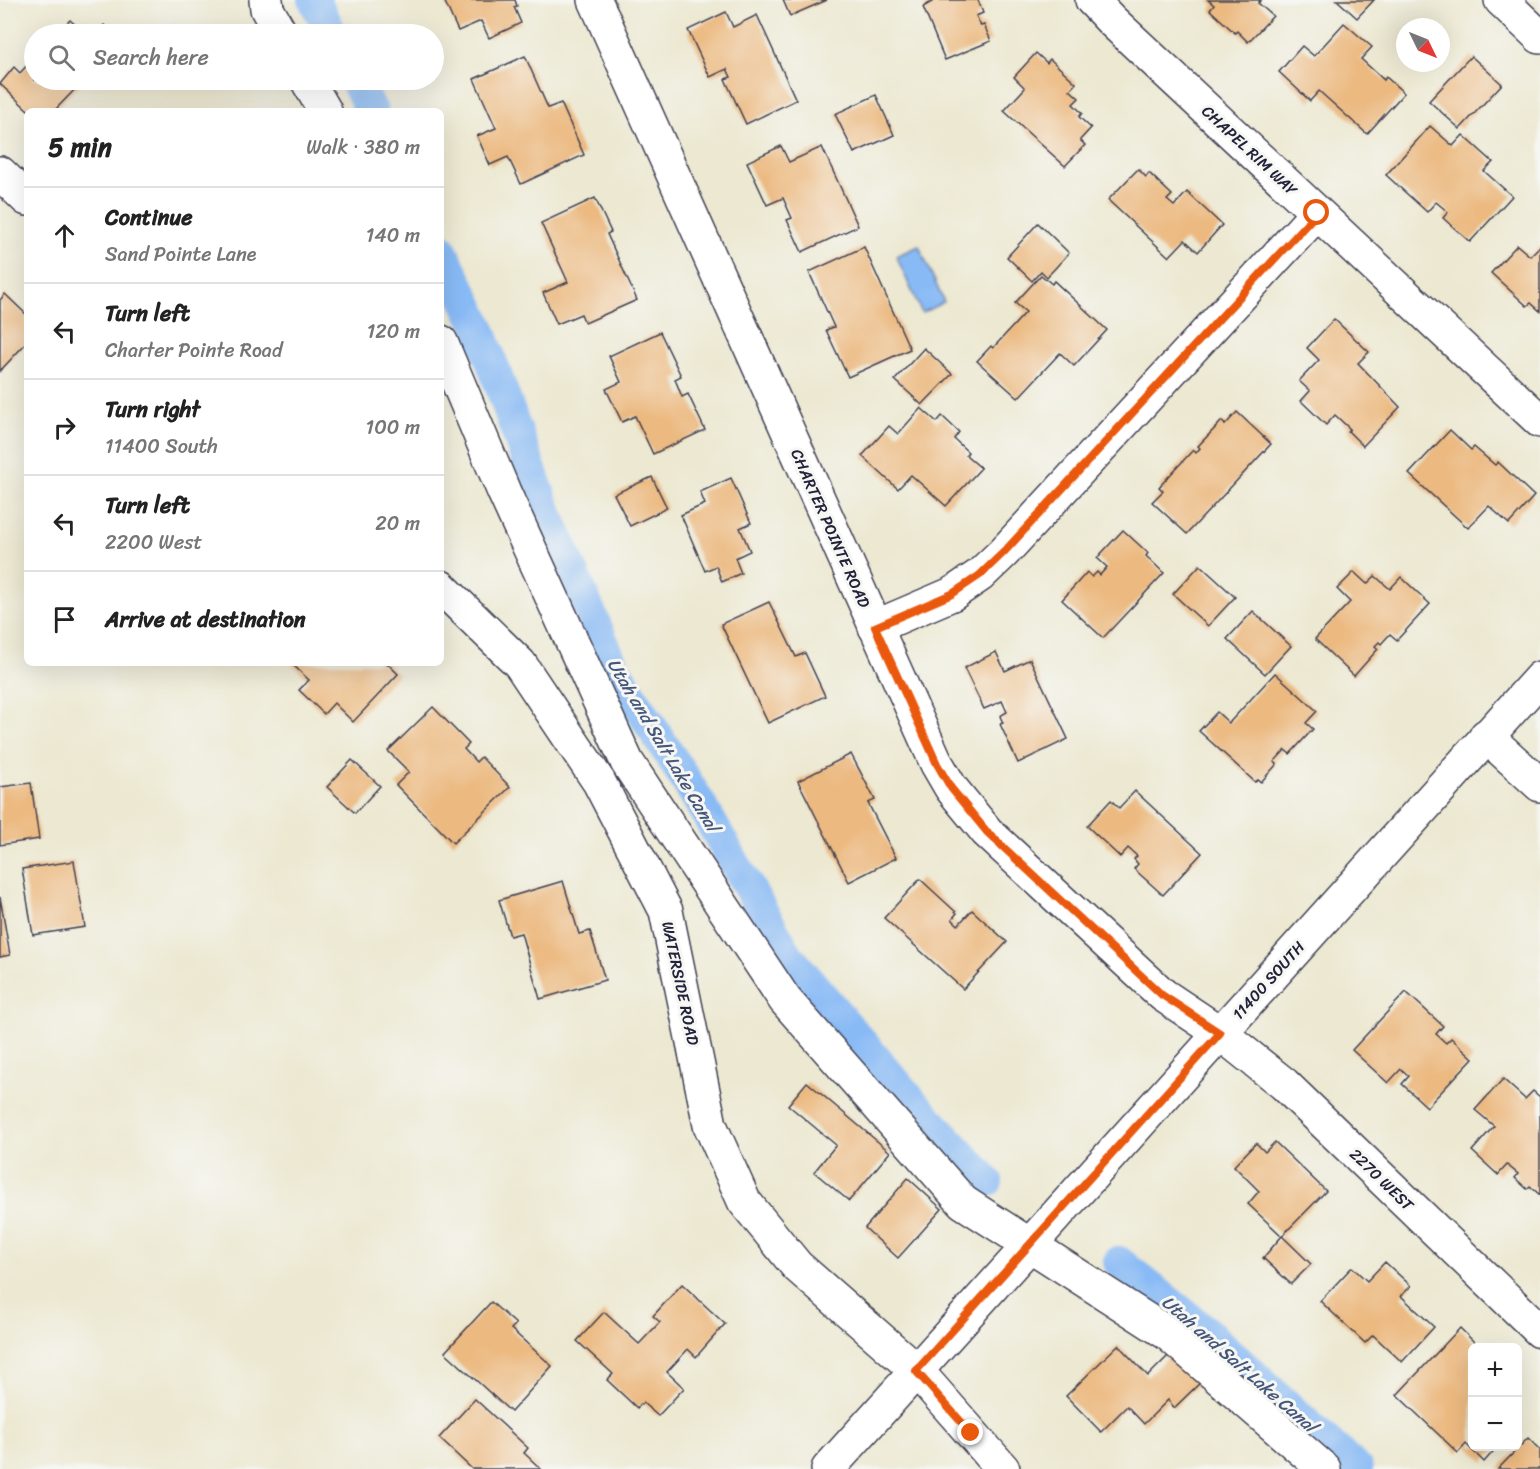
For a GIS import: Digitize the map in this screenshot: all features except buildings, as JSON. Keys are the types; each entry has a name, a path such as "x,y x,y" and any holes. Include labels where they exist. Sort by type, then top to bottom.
{"street":[{"path":"266,0 267,9 275,24"},
{"name":"CHARTER POINTE ROAD","path":"595,0 937,764 968,810 987,832 1152,986 1220,1033"},
{"name":"CHAPEL RIM WAY","path":"1092,0 1540,421"},
{"path":"1501,0 1540,37"},
{"path":"313,90 323,108"},
{"path":"0,173 24,196"},
{"path":"875,627 952,594 980,575 1004,552 1317,213"},
{"path":"444,349 504,492 627,762 785,1000 963,1202 1167,1333 1324,1469"},
{"name":"WATERSIDE ROAD","path":"444,589 520,664 599,782 666,911 710,1125 744,1201 797,1266 916,1371 1003,1469"},
{"name":"11400 SOUTH","path":"828,1469 1540,678"},
{"path":"1486,736 1540,785"},
{"name":"2270 WEST","path":"1220,1033 1284,1084 1540,1331"}],"water":[{"path":"919,246 944,302 922,313 896,256"}],"waterway":[{"name":"Utah and Salt Lake Canal","path":"314,0 327,24"},
{"name":"Utah and Salt Lake Canal","path":"360,90 370,108"},
{"name":"Utah and Salt Lake Canal","path":"444,255 480,330 542,501 614,668 694,793 788,956 915,1105 987,1181"},
{"name":"Utah and Salt Lake Canal","path":"1119,1262 1203,1329 1357,1469"}],"route":[{"path":"971,1433 916,1371 1220,1033 1162,995 987,832 968,810 951,788 937,764 875,627 952,594 980,575 1004,552 1317,213"}]}
